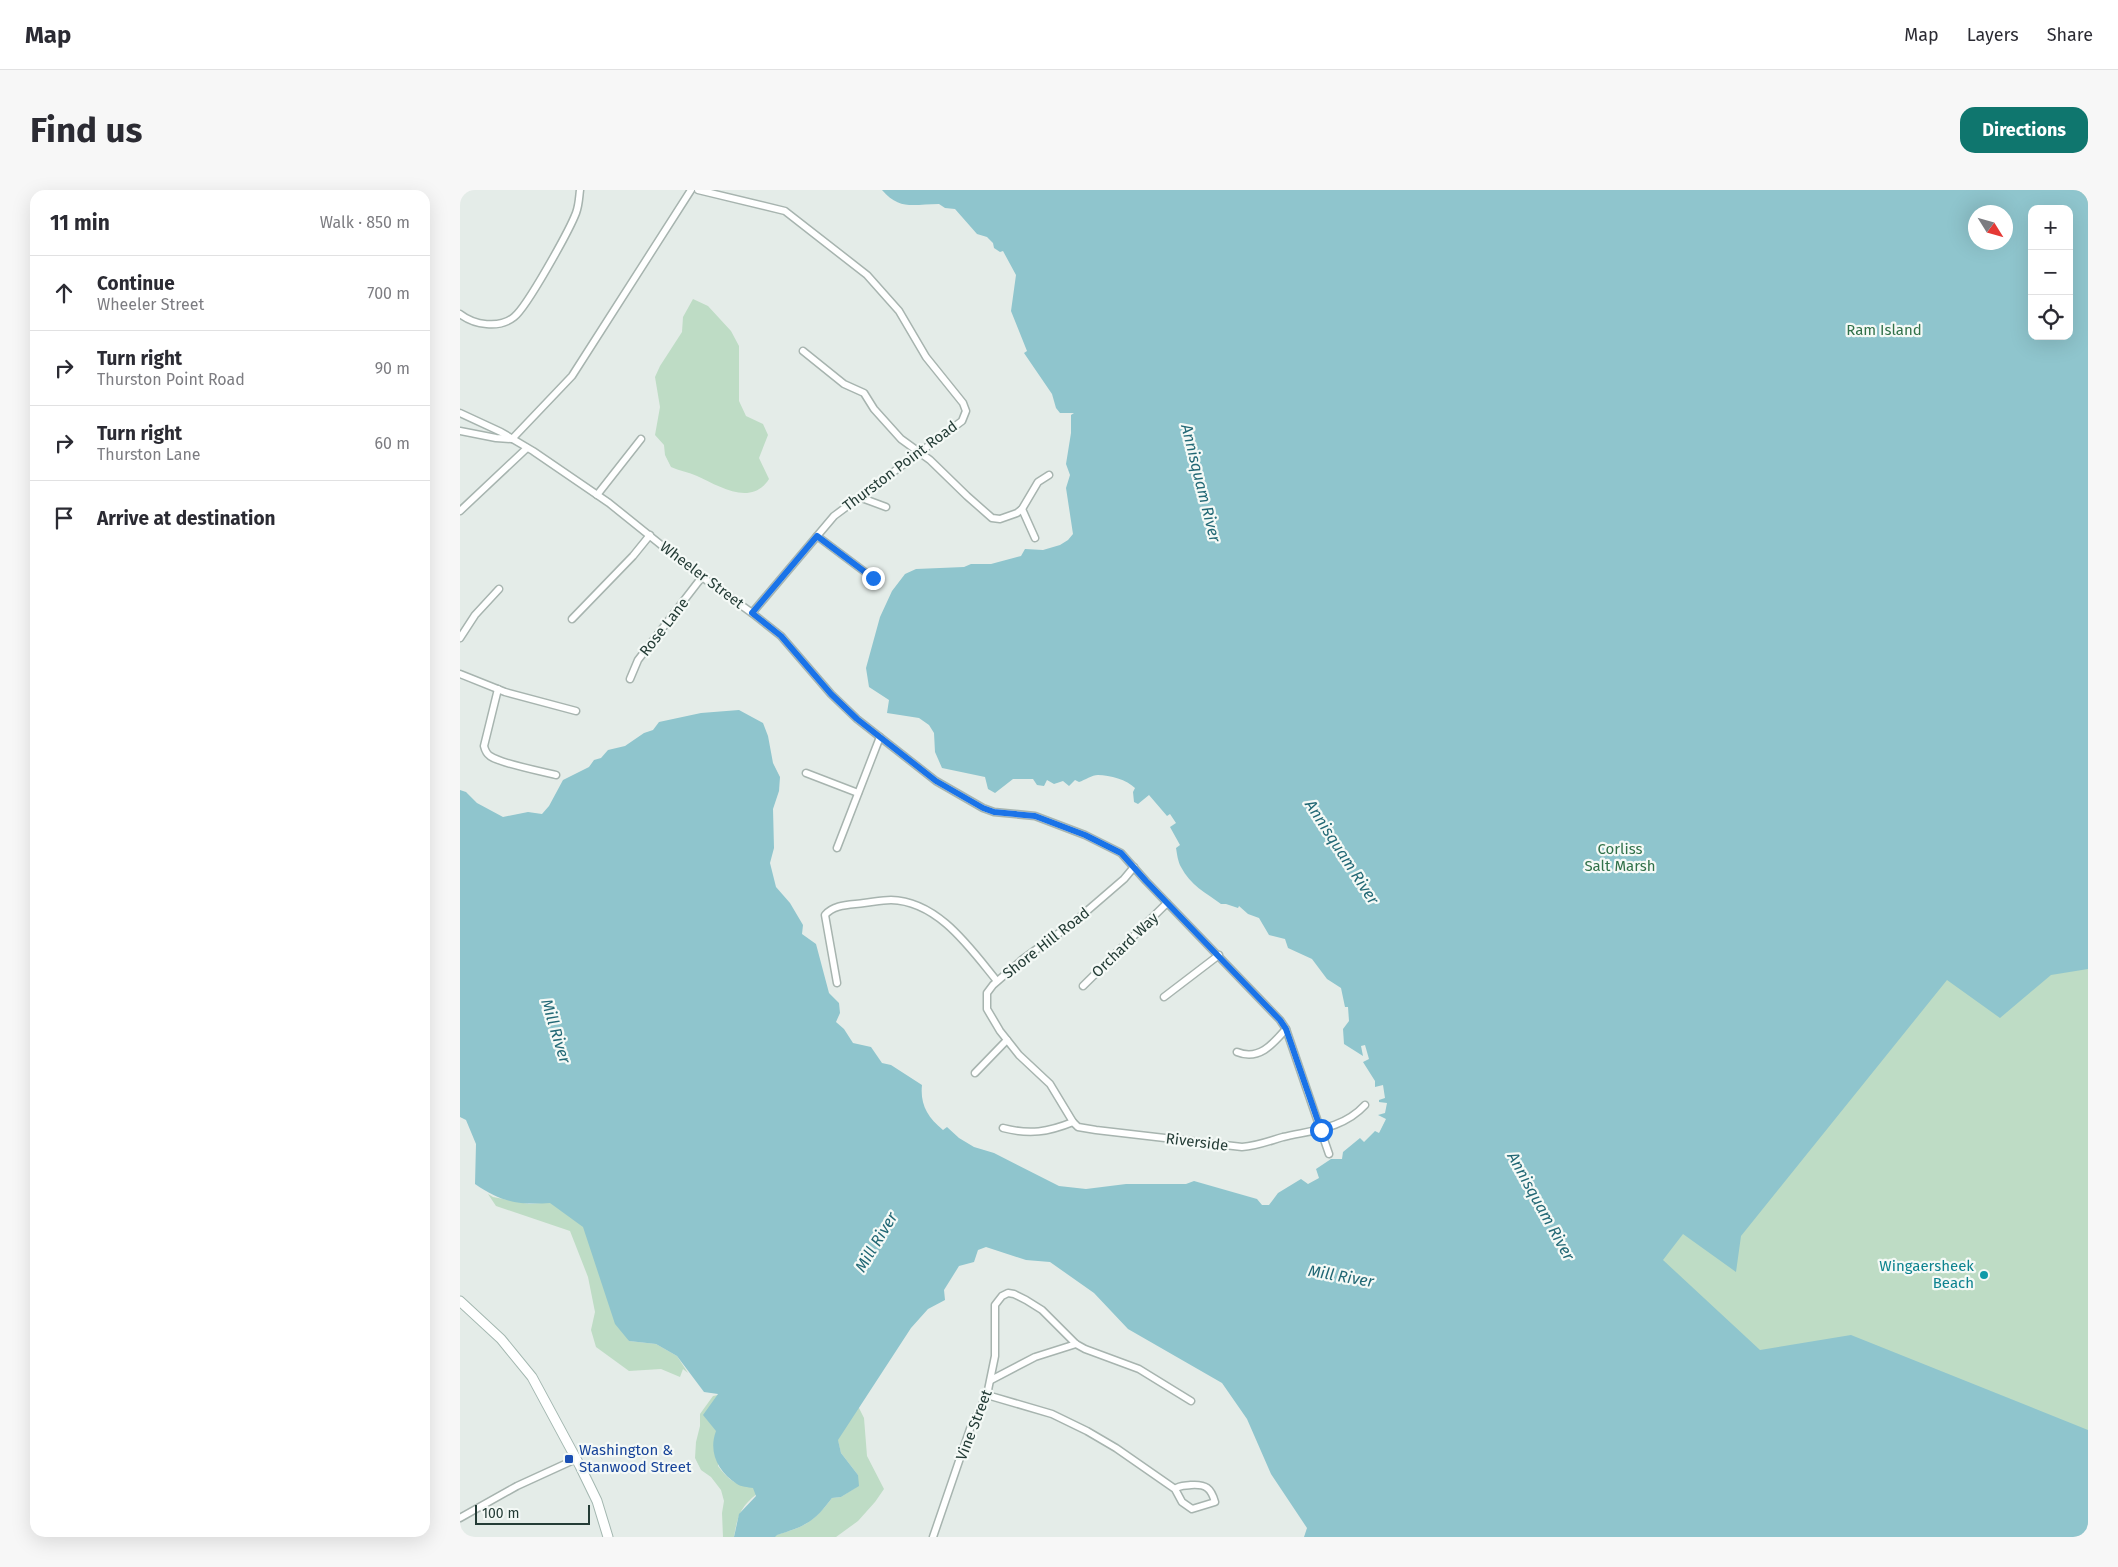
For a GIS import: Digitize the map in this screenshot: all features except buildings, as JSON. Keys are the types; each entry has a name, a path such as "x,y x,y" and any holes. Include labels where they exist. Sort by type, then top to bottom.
{"main road":[{"path":"460,1301 501,1339 522,1362 532,1377 597,1501 608,1537"}],"street":[{"path":"460,314 470,320 487,324 498,324 514,317 528,298 574,218 579,202 580,190"},
{"path":"460,431 512,439 572,376 691,190"},
{"name":"Thurston Point Road","path":"698,190 784,211 867,275 899,311 926,357 963,403 966,411 962,421 834,516 752,613"},
{"path":"803,351 844,384 864,393 886,424 930,460 992,518 1000,519 1022,509 1038,482 1049,475"},
{"name":"Wheeler Street","path":"460,413 496,429 596,495 752,613 781,636 842,705 936,781 983,808 994,812 1035,816 1121,853 1268,1007 1286,1029 1329,1154"},
{"path":"596,495 641,439"},
{"path":"460,511 527,448"},
{"path":"859,497 886,507"},
{"path":"1022,509 1036,538"},
{"path":"572,619 633,556 650,535"},
{"path":"817,536 873,578"},
{"name":"Rose Lane","path":"630,679 638,660 702,577"},
{"path":"460,638 475,616 499,589"},
{"path":"460,674 498,689 576,710"},
{"path":"498,689 484,746 485,751 490,757 556,775"},
{"path":"837,848 877,749 880,737"},
{"path":"806,774 858,794"},
{"name":"Shore Hill Road","path":"1073,1122 1050,1084 1020,1055 992,1018 986,1001 987,994 997,981 1023,959 1073,923 1124,879 1134,867"},
{"path":"837,983 825,915 828,911 842,905 891,900 920,907 947,924 997,981"},
{"name":"Orchard Way","path":"1083,986 1167,903"},
{"path":"1164,997 1219,955"},
{"path":"1237,1052 1252,1055 1262,1052 1272,1045 1286,1029"},
{"path":"975,1073 1007,1040"},
{"path":"1321,1130 1352,1117 1365,1105"},
{"path":"1003,1128 1017,1132 1034,1132 1052,1130 1073,1122"},
{"name":"Riverside","path":"1073,1122 1078,1127 1086,1129 1242,1148 1321,1130"},
{"path":"991,1380 995,1356 995,1305 1002,1296 1008,1293 1014,1294 1042,1310 1076,1344 1140,1369 1191,1401"},
{"name":"Vine Street","path":"932,1537 970,1429 987,1395 991,1380 1035,1357 1076,1344"},
{"path":"987,1395 1052,1414 1087,1431 1116,1448 1175,1489 1182,1502 1192,1509 1214,1502 1211,1491 1206,1486 1199,1484 1179,1486 1175,1489"},
{"path":"460,1518 517,1486 576,1458"}],"green space":[{"path":"2088,190 2088,1456 1800,1374 1681,1309 1386,656 1798,233 1968,208 1968,250 2013,250 2013,205 1987,205"},
{"path":"693,299 708,306 731,331 739,346 739,401 746,416 763,424 768,435 759,458 769,479 762,487 753,492 734,492 671,467 665,455 664,445 655,435 660,407 655,377 682,332 683,317"},
{"path":"488,1194 493,1197 529,1204 554,1202 578,1211 629,1341 656,1344 677,1356 688,1373 683,1369 680,1377 661,1369 629,1371 596,1347 591,1330 595,1312 588,1277 570,1231 496,1206"},
{"path":"723,1394 718,1466 734,1482 763,1489 742,1510 737,1521 734,1537 723,1537 722,1513 724,1501 721,1490 711,1477 701,1470 695,1458 700,1414 713,1396"},
{"path":"858,1406 864,1418 867,1456 884,1489 858,1521 836,1537 769,1537 798,1528 812,1520 832,1498 841,1497 855,1488 858,1475 841,1453 837,1437"}],"water":[{"path":"882,190 2088,190 2088,969 2051,975 2000,1018 1947,980 1741,1236 1736,1272 1683,1234 1663,1260 1760,1350 1851,1335 2088,1430 2088,1537 1304,1537 1307,1528 1271,1474 1247,1419 1222,1383 1128,1329 1094,1293 1050,1262 1026,1260 986,1247 978,1250 974,1262 959,1266 944,1290 945,1300 928,1309 911,1328 838,1440 841,1453 858,1475 859,1486 841,1497 832,1498 820,1513 809,1522 795,1529 775,1537 734,1537 739,1514 756,1496 753,1488 740,1486 730,1479 716,1461 713,1446 716,1431 703,1415 718,1394 704,1392 677,1356 656,1344 629,1341 615,1324 583,1227 550,1203 519,1203 510,1201 493,1195 475,1184 476,1144 466,1120 460,1117 460,790 466,792 477,803 503,817 528,812 542,814 549,806 563,780 589,767 594,760 601,758 608,750 625,746 644,733 653,730 659,722 701,713 739,710 763,723 768,736 773,763 780,777 779,791 773,809 774,848 770,863 776,887 790,903 803,925 802,934 816,944 829,993 839,1003 840,1013 836,1022 844,1029 853,1043 871,1047 882,1063 891,1065 922,1085 922,1098 926,1110 943,1130 947,1127 959,1138 974,1147 994,1153 1059,1186 1086,1189 1126,1184 1186,1184 1194,1181 1257,1199 1262,1205 1269,1205 1278,1193 1301,1179 1308,1184 1319,1178 1316,1169 1331,1159 1342,1159 1343,1152 1360,1138 1364,1142 1375,1131 1379,1133 1386,1119 1378,1115 1385,1113 1387,1103 1379,1102 1379,1100 1385,1098 1383,1085 1375,1087 1375,1081 1363,1062 1369,1059 1365,1045 1361,1046 1363,1056 1344,1044 1343,1029 1349,1021 1348,1007 1345,1007 1341,988 1327,979 1312,959 1288,948 1285,939 1269,935 1259,918 1248,914 1239,906 1238,908 1221,904 1189,879 1178,860 1176,848 1180,845 1170,827 1176,823 1170,814 1167,816 1149,795 1138,804 1134,802 1133,792 1135,788 1132,785 1118,778 1098,775 1079,782 1075,780 1069,786 1063,781 1054,784 1047,780 1044,786 1037,785 1033,779 1013,779 995,793 988,789 985,777 942,768 935,752 934,733 929,725 919,718 887,713 889,700 869,687 866,668 880,617 892,591 905,574 916,569 991,564 1021,556 1025,549 1043,550 1060,545 1073,534 1066,488 1070,475 1066,464 1071,433 1071,415 1074,413 1060,413 1056,408 1052,394 1024,353 1027,351 1011,311 1016,275 1003,251 1000,252 994,248 993,243 987,237 977,234 955,209 945,208 939,204 908,205 895,201"}],"place":[{"name":"Wingaersheek Beach","path":"1984,1275"},
{"name":"Washington & Stanwood Street","path":"569,1459"}],"route":[{"path":"873,578 817,536 752,613 781,636 831,694 857,719 936,781 983,808 994,812 1035,816 1085,835 1121,853 1280,1020 1286,1029 1321,1130"}],"park label":[{"name":"Ram Island","path":"1884,330"},
{"name":"Corliss Salt Marsh","path":"1620,858"}],"water label":[{"name":"Annisquam River","path":"1201,483"},
{"name":"Annisquam River","path":"1342,852"},
{"name":"Mill River","path":"556,1031"},
{"name":"Annisquam River","path":"1541,1206"},
{"name":"Mill River","path":"876,1242"},
{"name":"Mill River","path":"1341,1276"}]}
